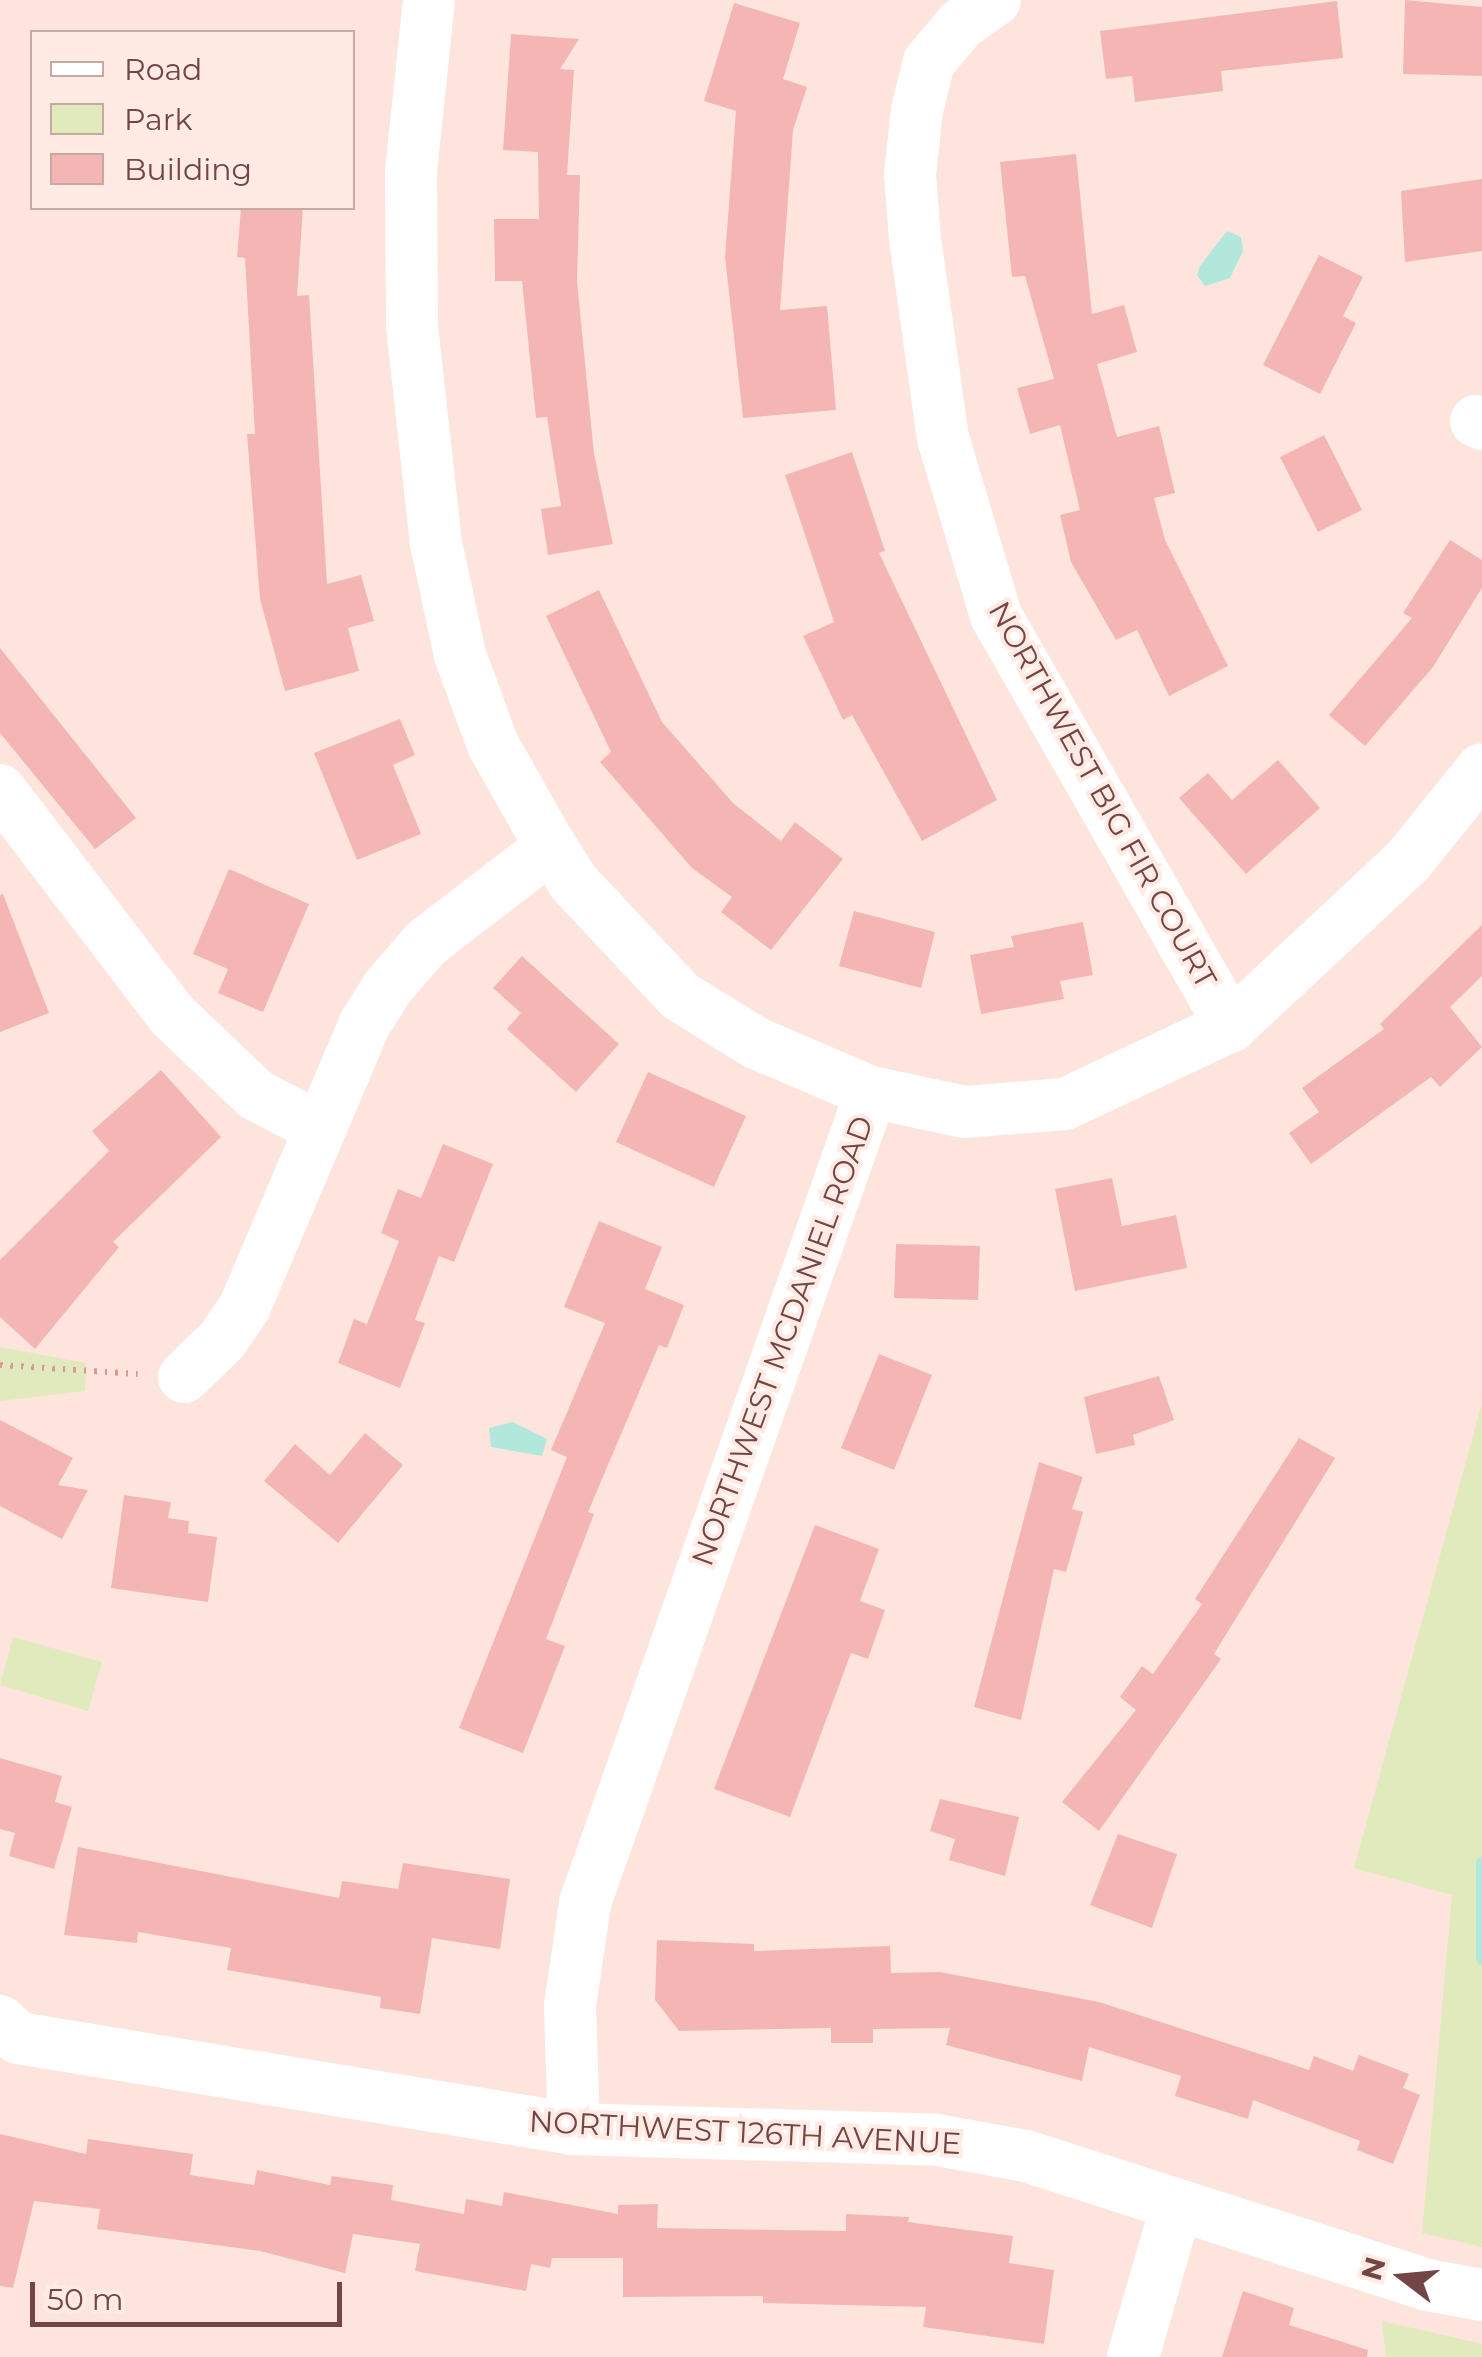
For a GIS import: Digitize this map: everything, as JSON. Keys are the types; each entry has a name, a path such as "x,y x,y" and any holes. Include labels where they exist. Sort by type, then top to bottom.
{"street":[{"path":"429,0 415,94 412,306 436,544 460,655 493,745 574,883 680,996 756,1043 872,1092"},
{"name":"NORTHWEST BIG FIR COURT","path":"995,0 961,24 929,62 917,110 910,174 915,238 943,438 996,616 1230,1026"},
{"name":"NORTHWEST MCDANIEL ROAD","path":"574,2129 570,2006 585,1903 872,1092 965,1112 1065,1104 1230,1026 1394,874 1482,769"},
{"path":"0,790 208,1054 256,1095 320,1128"},
{"path":"184,1376 224,1340 245,1306 364,1025 388,987 426,942 551,848"},
{"name":"NORTHWEST 126TH AVENUE","path":"0,2021 18,2038 574,2129 937,2140 1026,2156 1428,2286 1482,2294"},
{"path":"1132,2357 1177,2206"}],"path":[{"path":"0,1365 184,1376"}],"green space":[{"path":"0,1347 86,1363 85,1391 0,1401"},
{"path":"1482,1403 1482,2247 1422,2233 1452,1895 1354,1868"},
{"path":"13,1637 102,1662 88,1711 0,1685"},
{"path":"1382,2321 1482,2344 1482,2357 1386,2357"}],"water":[{"path":"1227,231 1241,237 1243,251 1230,278 1205,286 1197,275 1200,266"},
{"path":"513,1422 547,1439 542,1456 491,1447 489,1428"}],"building":[{"path":"1405,0 1482,7 1482,76 1403,74"},
{"path":"1337,1 1343,58 1221,71 1223,91 1135,102 1132,76 1106,79 1100,31"},
{"path":"734,3 800,23 783,79 807,87 793,130 780,310 827,306 836,410 743,418 725,257 736,111 704,101"},
{"path":"511,34 579,39 560,69 574,70 567,175 580,175 577,281 594,454 613,544 548,555 541,509 561,506 547,417 536,418 522,281 495,281 494,219 539,219 538,152 503,150"},
{"path":"1076,154 1092,314 1124,305 1137,352 1097,364 1117,437 1159,426 1175,493 1154,498 1165,540 1228,666 1169,696 1137,630 1116,640 1071,562 1060,515 1080,510 1060,425 1030,434 1017,388 1054,379 1025,276 1012,277 1000,162"},
{"path":"1482,179 1482,251 1405,262 1401,191"},
{"path":"241,210 303,210 297,296 309,295 327,584 361,575 374,621 348,628 359,671 285,691 260,599 247,434 255,434 245,258 237,257"},
{"path":"1319,255 1363,277 1343,316 1356,323 1320,394 1263,365"},
{"path":"1324,435 1362,510 1318,532 1280,457"},
{"path":"852,452 885,551 879,553 997,800 922,841 852,715 843,720 803,636 834,622 785,475"},
{"path":"1450,540 1482,560 1482,588 1433,667 1365,746 1329,715 1412,618 1403,613"},
{"path":"599,590 662,722 733,803 781,841 795,822 843,859 771,950 721,912 732,897 692,868 600,762 611,752 546,616"},
{"path":"0,648 136,818 95,849 0,733"},
{"path":"400,719 415,755 393,765 421,834 357,860 314,753"},
{"path":"1278,760 1320,808 1246,874 1179,798 1208,773 1232,800"},
{"path":"229,869 309,904 263,1012 218,993 228,969 193,954"},
{"path":"3,894 49,1013 0,1032 0,895"},
{"path":"854,911 935,932 921,988 839,966"},
{"path":"1083,922 1093,975 1060,981 1064,999 981,1014 970,955 1014,947 1011,936"},
{"path":"1482,925 1482,976 1450,1007 1482,1047 1440,1087 1431,1077 1311,1164 1289,1133 1319,1112 1302,1088 1384,1029 1380,1024"},
{"path":"522,956 619,1044 576,1092 507,1029 521,1013 493,988"},
{"path":"161,1070 221,1137 113,1242 119,1247 35,1349 0,1317 0,1260 109,1151 92,1131"},
{"path":"648,1072 746,1116 714,1187 616,1142"},
{"path":"443,1144 493,1164 454,1262 439,1256 415,1320 425,1323 400,1388 338,1363 354,1319 367,1324 399,1241 381,1233 398,1189 421,1198"},
{"path":"1112,1178 1122,1226 1176,1215 1187,1268 1075,1291 1055,1189"},
{"path":"599,1221 662,1247 645,1289 684,1305 667,1348 659,1345 588,1512 594,1514 546,1639 565,1646 523,1753 459,1728 567,1457 551,1450 605,1323 564,1307"},
{"path":"896,1244 980,1246 978,1300 894,1298"},
{"path":"879,1354 932,1375 894,1470 841,1448"},
{"path":"1159,1376 1174,1420 1133,1435 1135,1445 1096,1454 1084,1397"},
{"path":"0,1420 73,1458 58,1485 88,1490 62,1539 0,1506"},
{"path":"365,1433 403,1465 338,1543 264,1481 295,1444 330,1475"},
{"path":"1299,1438 1335,1458 1214,1654 1221,1659 1099,1831 1062,1802 1136,1710 1120,1697 1142,1666 1153,1674 1202,1604 1195,1599"},
{"path":"1039,1462 1083,1477 1072,1509 1083,1512 1066,1572 1054,1569 1021,1720 974,1707"},
{"path":"124,1495 171,1502 168,1518 189,1521 188,1533 217,1537 208,1602 111,1588"},
{"path":"815,1525 879,1549 860,1601 885,1610 868,1659 851,1653 790,1817 714,1789"},
{"path":"0,1758 62,1776 55,1802 72,1807 54,1869 9,1856 15,1833 0,1829"},
{"path":"940,1799 1019,1817 1005,1876 949,1860 955,1839 930,1831"},
{"path":"1118,1834 1177,1854 1152,1928 1090,1905"},
{"path":"78,1847 339,1898 342,1881 398,1889 403,1863 510,1879 500,1949 432,1938 420,2014 380,2008 381,1997 227,1970 231,1948 138,1932 137,1943 64,1935"},
{"path":"657,1940 754,1944 754,1951 890,1946 891,1973 940,1972 1099,2002 1309,2070 1314,2056 1353,2071 1359,2055 1409,2074 1403,2088 1420,2095 1393,2164 1357,2150 1360,2141 1253,2100 1248,2119 1175,2096 1181,2076 1089,2047 1082,2081 946,2045 950,2028 873,2029 873,2043 831,2043 831,2028 679,2031 655,2000"},
{"path":"0,2134 86,2154 88,2139 193,2154 190,2175 254,2185 257,2170 330,2185 332,2176 393,2185 391,2200 464,2214 466,2199 502,2206 504,2192 618,2214 618,2205 658,2204 657,2228 846,2231 846,2214 909,2217 908,2222 1013,2236 1009,2263 1054,2270 1044,2344 923,2327 926,2307 763,2303 763,2296 623,2297 623,2258 552,2258 550,2268 531,2264 526,2291 415,2271 420,2244 353,2234 345,2273 260,2251 97,2229 100,2209 34,2201 13,2288 0,2286"},
{"path":"1243,2291 1294,2308 1289,2325 1368,2350 1367,2357 1222,2357"}],"waterway":[{"path":"1482,1863 1482,1959"}]}
